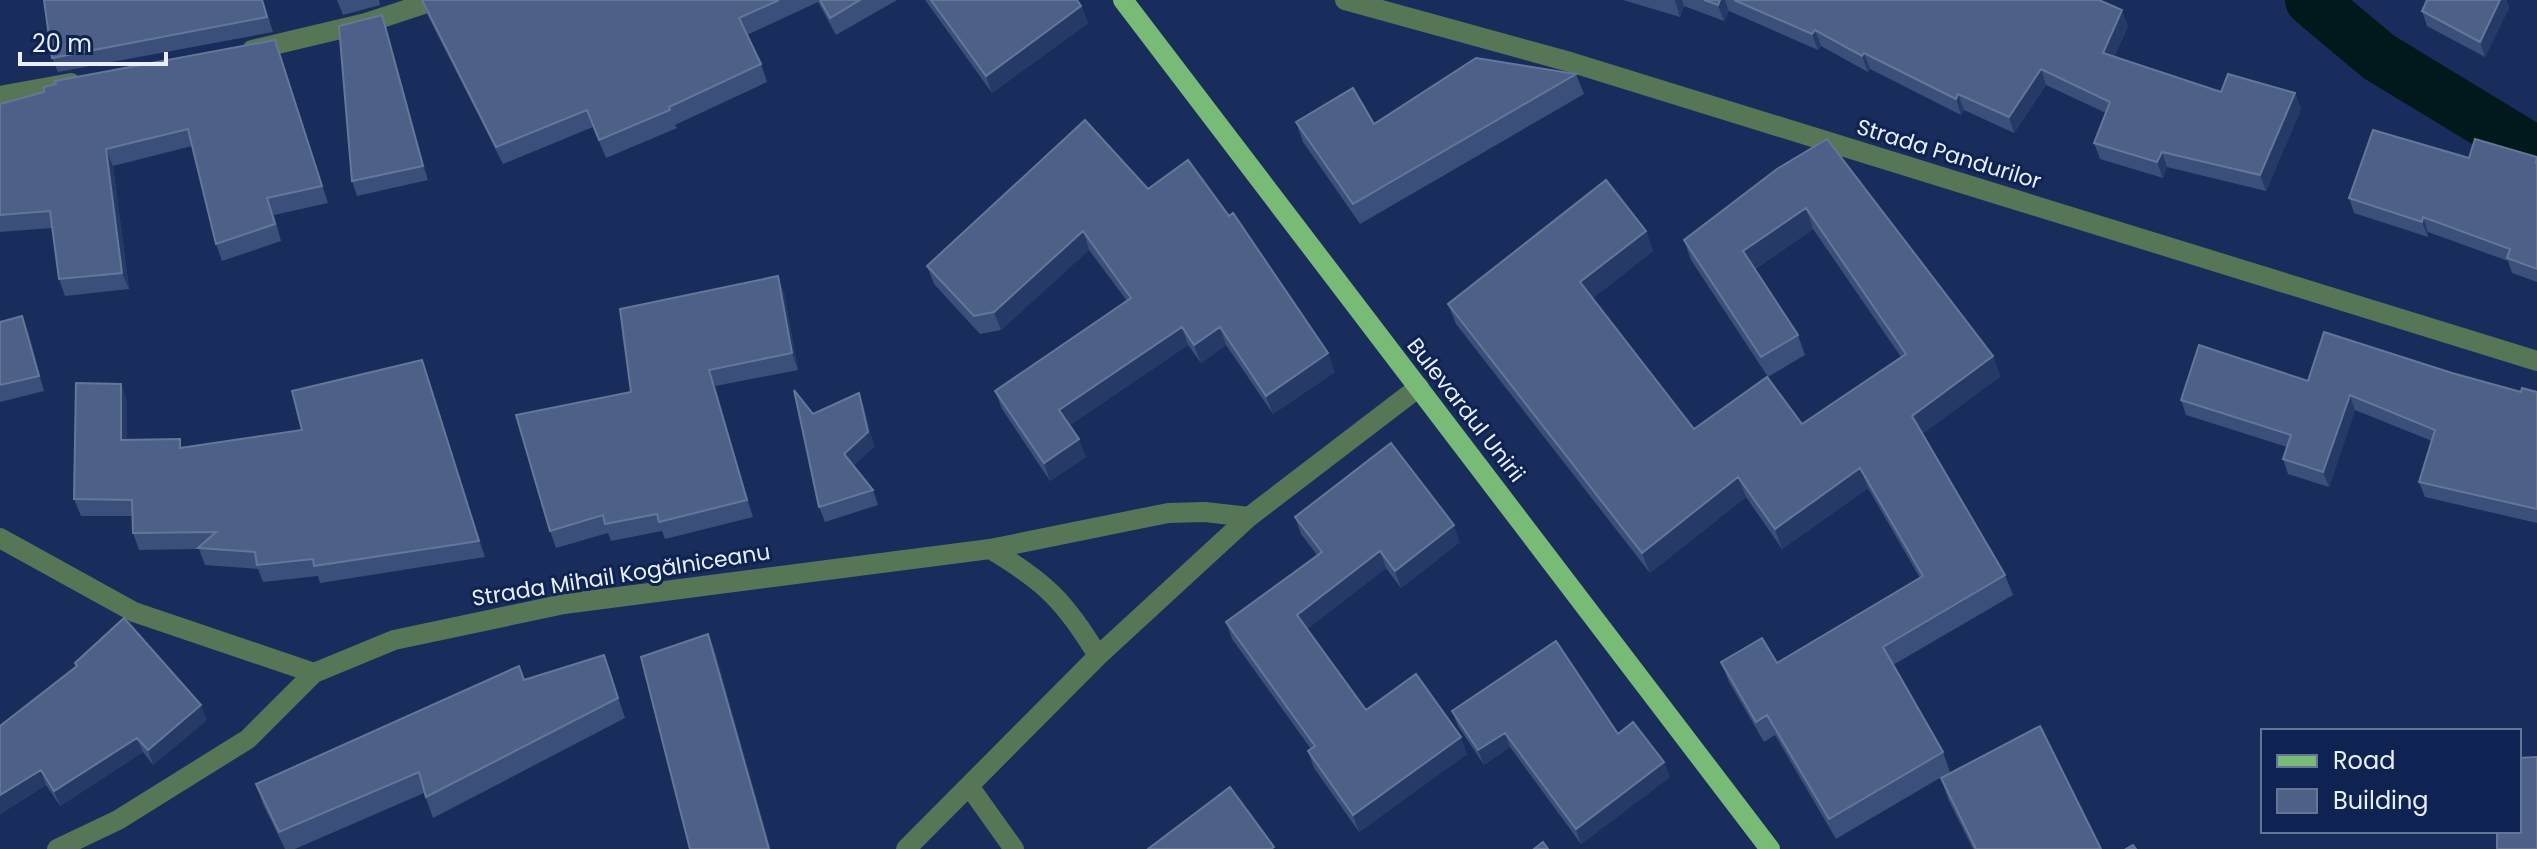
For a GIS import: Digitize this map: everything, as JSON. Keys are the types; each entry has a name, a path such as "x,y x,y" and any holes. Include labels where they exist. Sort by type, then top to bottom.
{"main road":[{"name":"Bulevardul Unirii","path":"1123,0 1770,849"}],"street":[{"path":"234,54 366,23 436,0"},
{"name":"Strada Pandurilor","path":"1345,0 1570,62 2537,361"},
{"path":"0,96 93,80"},
{"path":"906,849 1098,656 1249,517 1419,387"},
{"name":"Strada Mihail Kogălniceanu","path":"57,849 118,820 248,739 314,673 394,640 564,604 990,549 1168,513 1205,512 1249,517"},
{"path":"0,538 134,612 249,654 314,673"},
{"path":"990,549 1036,576 1061,601 1098,656"},
{"path":"969,786 1014,849"}],"building":[{"path":"44,0 262,0 267,17 52,58"},
{"path":"422,0 779,0 739,18 761,64 669,107 670,110 599,140 587,110 496,147"},
{"path":"820,0 860,0 830,18"},
{"path":"931,0 1077,0 1081,6 986,76"},
{"path":"1734,0 2099,0 2122,10 2103,53 2221,92 2228,74 2295,93 2260,175 2162,152 2157,162 2094,143 2110,102 2041,69 2009,117 1958,94 1956,99 1864,53 1862,56 1815,30 1812,34"},
{"path":"2427,0 2500,0 2480,42 2422,11"},
{"path":"382,15 423,166 352,181 339,26"},
{"path":"275,40 322,186 267,198 275,224 216,244 188,129 106,149 122,273 59,279 50,211 0,215 0,104 44,92 44,87 56,84 55,81"},
{"path":"1476,58 1576,74 1353,204 1296,122 1353,88 1374,124"},
{"path":"1085,120 1148,189 1188,160 1229,216 1233,213 1328,353 1266,396 1220,327 1194,345 1182,327 1059,410 1079,439 1044,463 995,391 1131,298 1083,231 994,312 974,316 927,266"},
{"path":"2373,130 2469,158 2475,139 2537,157 2537,269 2507,258 2510,249 2423,217 2422,222 2349,198"},
{"path":"1827,139 1993,356 1912,416 2005,575 1883,647 1943,752 1829,819 1767,715 1756,722 1721,662 1762,638 1777,663 1923,576 1860,468 1775,529 1738,477 1642,553 1448,304 1606,180 1646,231 1580,282 1694,429 1767,377 1802,424 1906,354 1806,208 1743,251 1798,335 1761,357 1684,240 1777,169"},
{"path":"778,276 792,353 709,370 747,500 659,522 657,514 605,524 603,515 550,531 516,415 631,392 620,309"},
{"path":"22,316 39,376 0,385 0,322"},
{"path":"2324,332 2452,373 2521,392 2522,388 2537,392 2537,509 2419,482 2435,430 2350,395 2323,472 2283,459 2291,435 2181,400 2199,345 2308,381"},
{"path":"422,360 479,541 314,566 313,559 257,565 255,552 198,548 216,532 133,533 132,500 74,499 76,383 121,384 121,440 180,439 180,448 302,430 292,391"},
{"path":"794,390 813,414 859,393 868,432 844,454 873,490 819,507"},
{"path":"1391,443 1454,525 1395,571 1380,551 1297,615 1366,710 1416,674 1461,737 1353,815 1308,751 1315,746 1226,622 1322,552 1295,517"},
{"path":"124,618 201,705 148,750 137,738 54,791 41,770 0,795 0,726 77,666 75,663"},
{"path":"708,634 769,849 690,849 641,657"},
{"path":"1556,641 1618,734 1633,722 1664,762 1576,829 1505,733 1478,750 1452,711"},
{"path":"604,655 618,698 426,797 419,772 279,832 256,784 519,666 524,680"},
{"path":"2040,726 2101,849 1976,849 1941,778"},
{"path":"2537,757 2537,849 2497,849 2497,833 2521,833 2521,758"},
{"path":"1230,787 1274,847 1148,849"},
{"path":"1543,842 1548,849 1534,849"}],"waterway":[{"path":"2311,0 2379,57 2537,153"}]}
